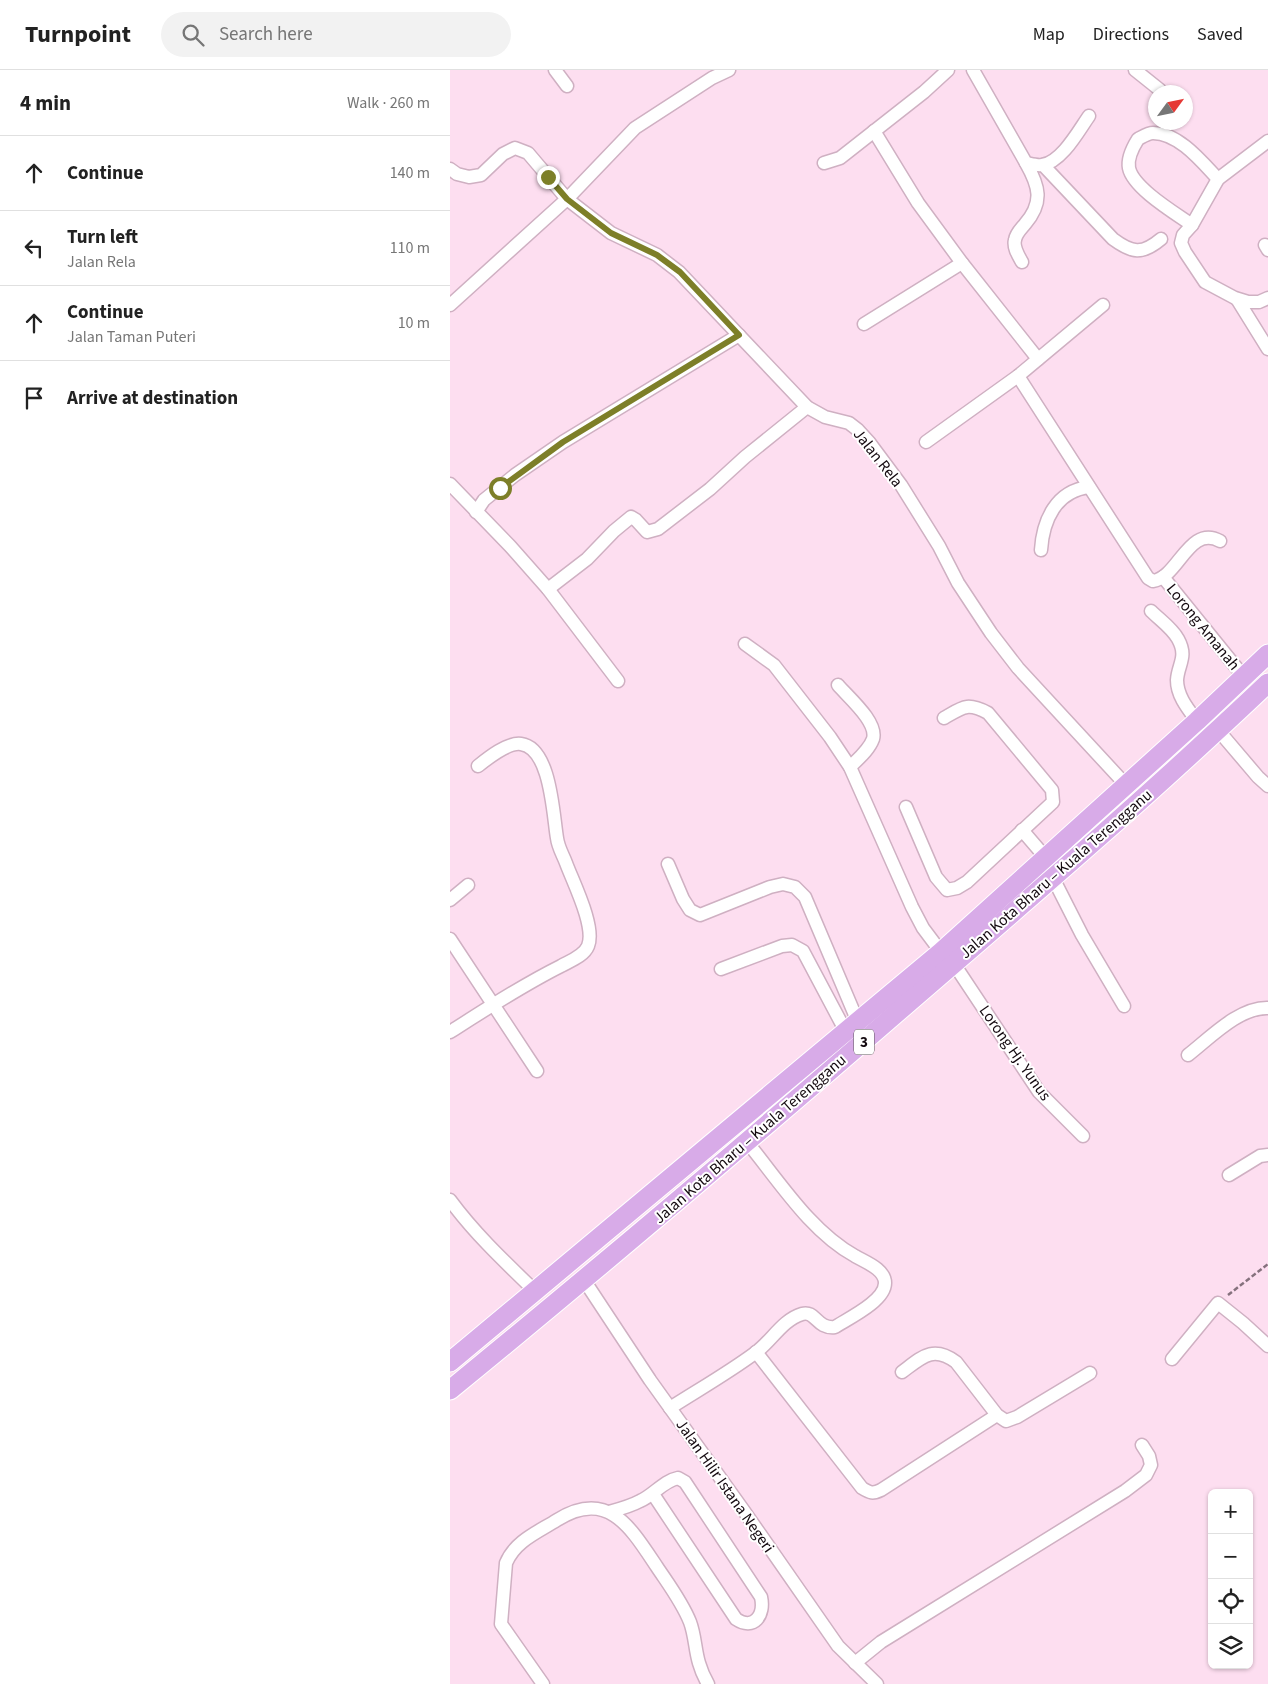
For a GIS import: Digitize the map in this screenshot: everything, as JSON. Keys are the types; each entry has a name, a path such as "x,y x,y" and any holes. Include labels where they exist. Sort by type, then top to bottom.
{"highway":[{"name":"Jalan Kota Bharu – Kuala Terengganu","path":"450,1390 747,1142 948,958 1046,858 1268,654"},
{"name":"Jalan Kota Bharu – Kuala Terengganu","path":"450,1362 852,1027 948,958 1053,878 1268,683"}],"street":[{"path":"556,70 567,86"},
{"path":"450,305 567,199 635,128 712,78 729,70"},
{"path":"824,163 840,158 924,92 948,70"},
{"path":"973,70 1033,174 1038,199 1035,212 1018,232 1014,240 1016,250 1022,262"},
{"path":"1135,70 1154,85"},
{"path":"1026,163 1043,165 1064,152 1089,116"},
{"path":"874,131 918,203 962,263 1038,359"},
{"path":"1192,225 1136,182 1128,167 1131,151 1138,138 1152,133 1168,137 1186,146 1218,179"},
{"path":"1268,141 1218,179 1192,225 1183,235 1181,243 1205,282 1237,299 1248,302 1259,302 1268,298"},
{"name":"Jalan Rela","path":"450,168 457,174 469,177 481,175 503,154 515,148 528,153 567,199 611,233 657,255 680,272 807,407 825,417 849,423 858,430 901,485 939,546 958,583 991,633 1018,668 1126,785"},
{"path":"1043,165 1113,239 1124,247 1141,250 1152,247 1161,239"},
{"path":"864,324 962,263"},
{"path":"1237,299 1268,349"},
{"path":"926,442 1018,376 1103,306"},
{"path":"476,512 484,500 515,475 563,442 739,335"},
{"path":"1018,376 1144,575 1153,580 1162,577 1198,541 1206,537 1213,537 1220,541"},
{"path":"548,589 587,559 614,531 632,517 647,532 658,529 710,489 745,457 807,407"},
{"path":"450,484 510,546 548,589 618,682"},
{"path":"1041,550 1046,524 1058,501 1067,493 1078,488 1089,487"},
{"name":"Lorong Amanah","path":"1162,577 1244,677"},
{"path":"1151,611 1178,638 1183,650 1177,679 1179,691 1182,700 1197,721"},
{"name":"Lorong Hj. Yunus","path":"745,644 774,665 850,766 923,928 948,958 1039,1092 1082,1136"},
{"path":"838,686 870,722 874,731 873,739 868,747 850,766"},
{"path":"906,807 936,876 947,890 957,888 967,882 1053,802 1052,790 988,713 975,706 964,707 944,718"},
{"path":"1218,730 1258,778 1268,786"},
{"path":"450,1032 539,977 579,957 588,947 590,932 557,841 547,776 542,761 532,749 520,744 506,747 478,766"},
{"path":"1022,830 1046,858"},
{"path":"668,864 683,899 690,910 700,915 770,887 783,884 795,887 805,897 852,1027"},
{"path":"1053,878 1082,935 1124,1006"},
{"path":"450,900 468,885"},
{"path":"450,939 537,1071"},
{"path":"721,969 782,946 792,945 803,951 852,1027"},
{"path":"1188,1055 1241,1014 1261,1008 1268,1008"},
{"path":"670,1408 756,1352 785,1324 804,1313 813,1315 820,1324 828,1328 835,1327 877,1299 884,1291 885,1281 881,1272 850,1254 824,1235 747,1142"},
{"path":"1229,1175 1260,1156 1268,1155"},
{"path":"450,1200 460,1215 536,1292"},
{"name":"Jalan Hilir Istana Negeri","path":"584,1280 650,1380 838,1646 877,1684"},
{"path":"1172,1358 1218,1303 1268,1346"},
{"path":"756,1352 862,1488 869,1492 876,1493 882,1490 998,1415"},
{"path":"902,1372 927,1355 938,1353 948,1356 956,1362 998,1415 1006,1422 1090,1374"},
{"path":"855,1662 881,1642 1084,1518 1132,1486 1146,1475 1151,1465 1149,1456 1142,1446"},
{"path":"610,1512 640,1502 671,1479 678,1478 685,1482 761,1597 763,1608 759,1617 751,1623 743,1623 736,1619 653,1494"},
{"path":"543,1684 501,1624 506,1563 510,1554 524,1540 567,1513 581,1508 593,1508 610,1512 623,1521 637,1536 682,1604 691,1625 699,1664 708,1684"}],"path":[{"path":"1218,1303 1268,1264"}],"route":[{"path":"500,488 515,475 563,442 739,335 680,272 657,255 611,233 567,199 548,177"}]}
